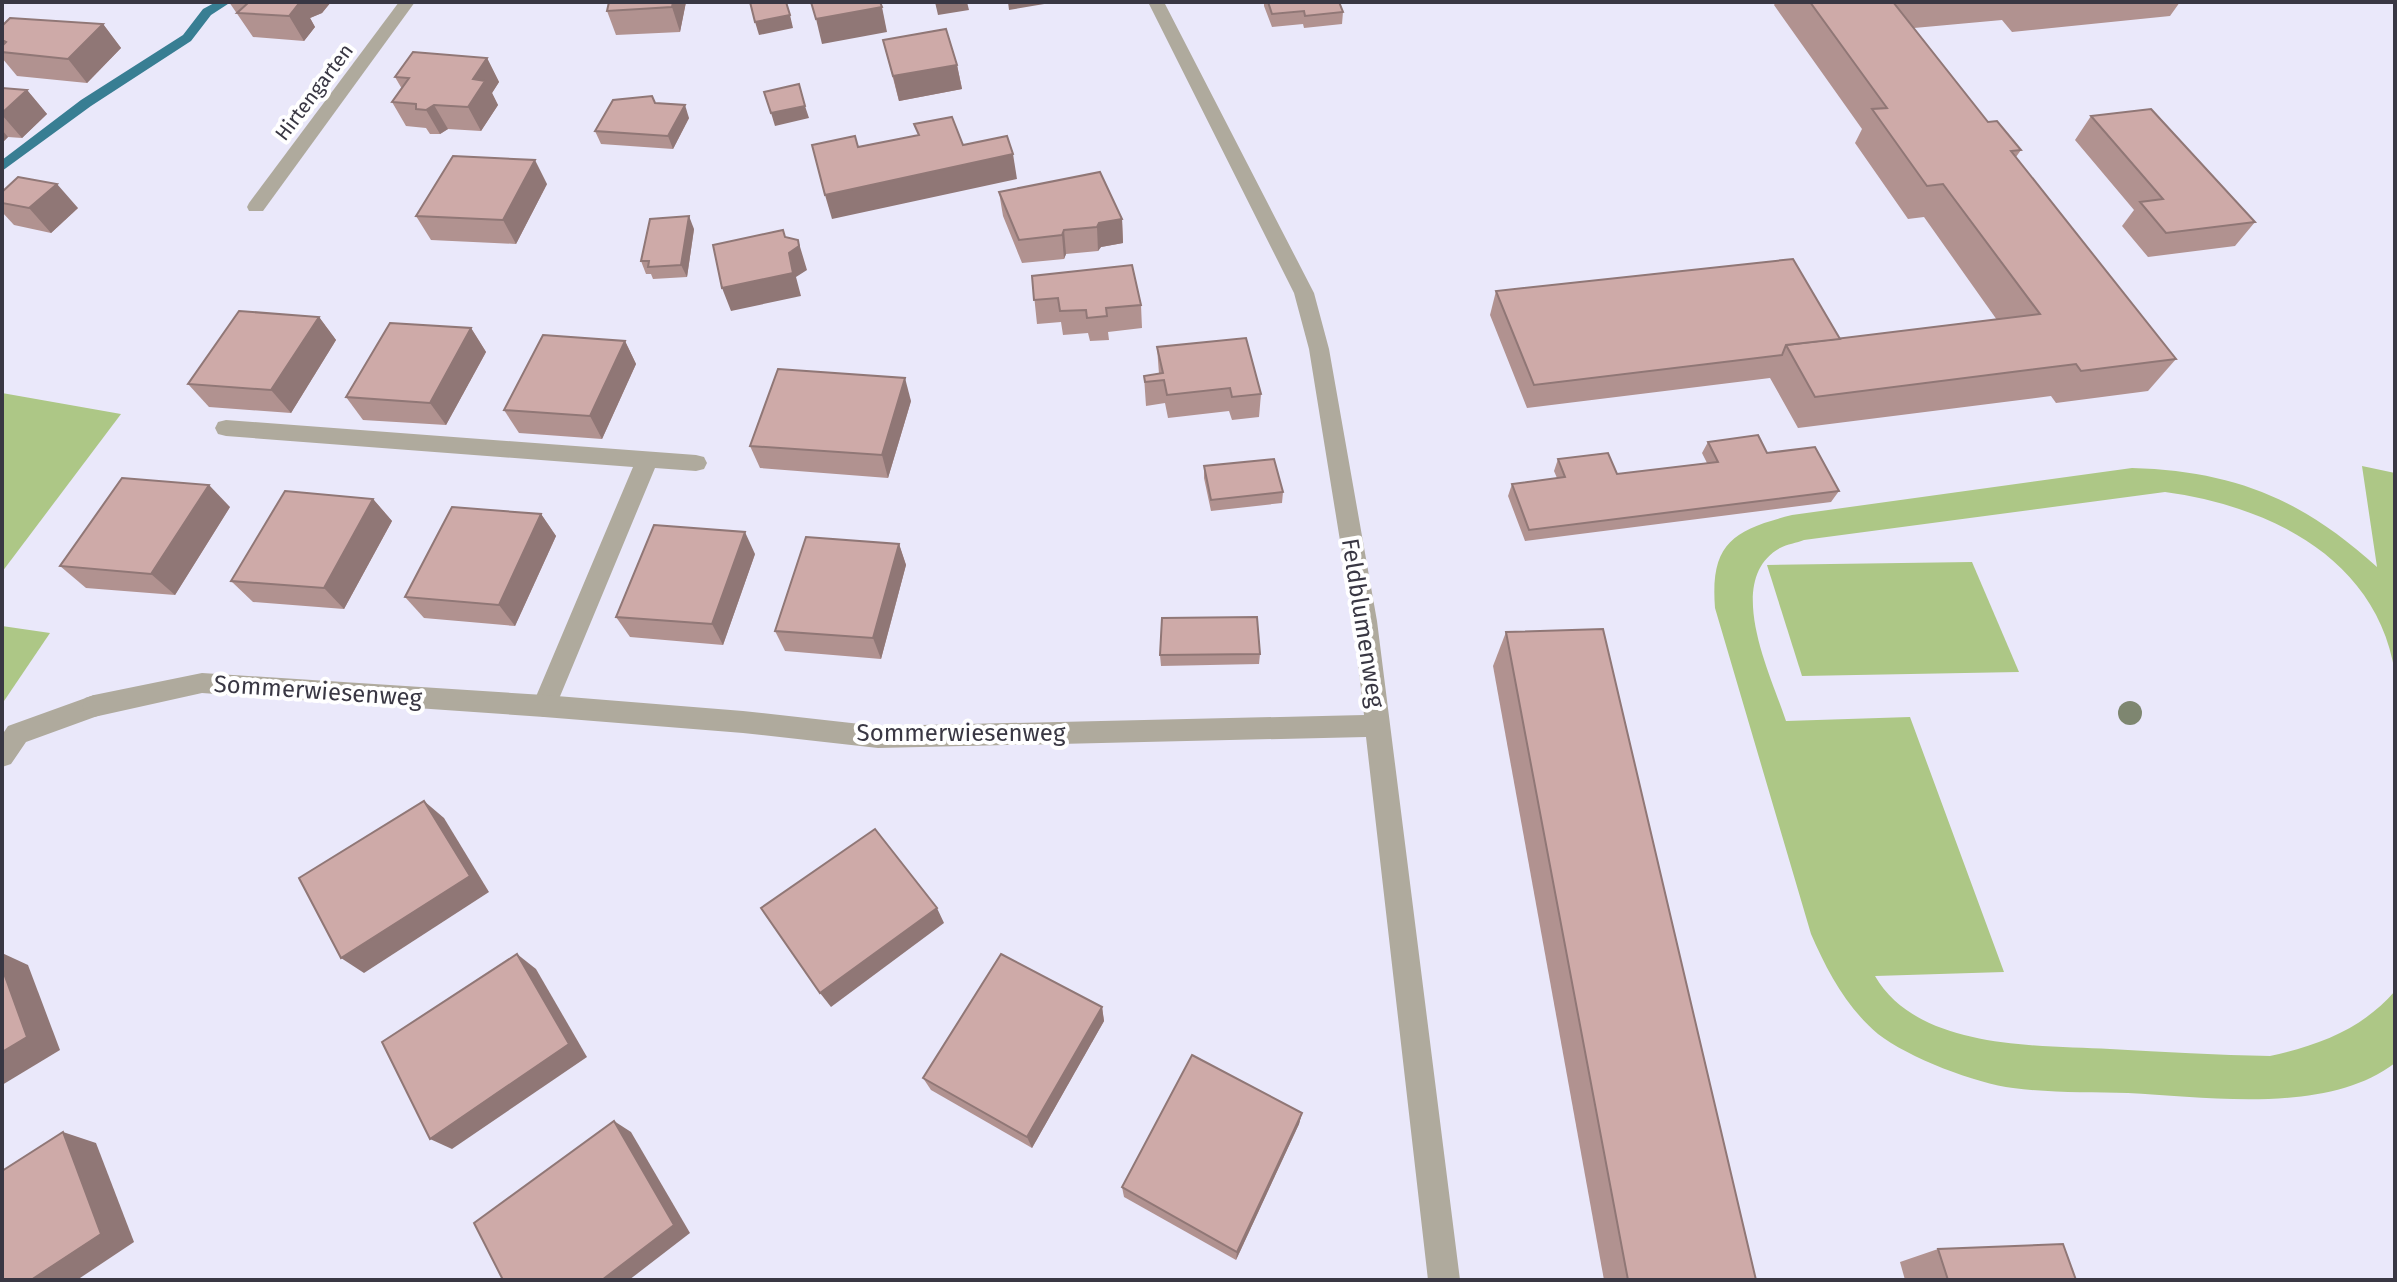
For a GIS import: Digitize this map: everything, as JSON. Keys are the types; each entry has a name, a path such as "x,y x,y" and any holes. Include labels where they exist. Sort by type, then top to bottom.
{"street":[{"name":"Hirtengarten","path":"256,207 407,2"},
{"name":"Feldblumenweg","path":"1156,2 1304,293 1319,349 1365,621 1444,1280"},
{"path":"226,428 696,463"},
{"path":"544,706 647,460"},
{"name":"Sommerwiesenweg","path":"2,756 17,734 94,706 202,683 544,706 743,722 878,737 1379,726"}],"green space":[{"path":"2,393 121,414 2,572"},
{"path":"2362,466 2395,473 2395,673 2384,633 2366,598 2342,569 2312,545 2279,525 2242,510 2165,492 1804,540 1780,548 1763,563 1755,582 1753,605 1762,654 1786,721 1910,717 2004,972 1875,976 1894,1000 1919,1018 1949,1031 2014,1044 2270,1056 2338,1034 2368,1016 2395,991 2395,1063 2367,1079 2336,1090 2266,1099 2042,1091 1998,1085 1962,1075 1906,1052 1878,1034 1857,1013 1839,988 1811,934 1715,608 1717,568 1730,543 1754,527 1792,515 2132,468 2203,475 2265,493 2321,523 2377,567"},
{"path":"1972,562 2019,672 1802,676 1767,565"},
{"path":"2,626 50,633 2,704"}],"building":[{"path":"249,2 300,2 289,16 237,13"},
{"path":"609,2 673,2 672,7 607,11"},
{"path":"750,2 786,2 790,15 755,22"},
{"path":"811,2 880,2 882,7 816,19"},
{"path":"1268,2 1339,2 1343,12 1305,16 1304,11 1272,14"},
{"path":"1810,2 1893,2 1988,122 1997,121 2021,150 2011,151 2176,359 2081,371 2076,364 1815,397 1786,345 2040,314 1943,184 1927,186 1872,109 1887,108"},
{"path":"10,18 103,24 68,59 2,52 6,42 2,40 2,26"},
{"path":"946,29 957,65 893,76 883,40"},
{"path":"413,52 487,58 473,79 485,81 468,107 434,105 426,110 416,109 416,104 392,102 409,78 395,77"},
{"path":"799,84 805,106 771,113 764,92"},
{"path":"2,88 27,90 2,113"},
{"path":"652,96 655,103 685,105 668,136 595,131 613,100"},
{"path":"2151,109 2255,222 2166,233 2140,202 2163,199 2091,116"},
{"path":"952,117 963,145 1007,136 1013,154 825,195 812,145 855,136 858,147 919,135 914,124"},
{"path":"453,156 535,160 503,220 416,216"},
{"path":"1100,172 1122,219 1099,223 1097,227 1064,230 1062,235 1019,240 999,192"},
{"path":"18,177 57,184 29,208 2,203 2,192"},
{"path":"689,216 681,265 648,267 649,261 641,261 650,219"},
{"path":"783,230 785,237 798,240 799,246 789,253 793,273 722,288 713,245"},
{"path":"1793,259 1840,339 1786,345 1782,355 1534,385 1496,291"},
{"path":"1132,265 1141,305 1106,308 1107,316 1087,318 1086,310 1060,311 1058,298 1034,300 1032,276"},
{"path":"239,311 319,317 271,390 188,384"},
{"path":"390,323 471,328 430,403 346,397"},
{"path":"543,335 625,341 590,416 504,410"},
{"path":"1246,338 1261,394 1232,397 1230,388 1167,395 1164,380 1145,382 1144,376 1163,373 1157,347"},
{"path":"778,369 905,378 882,455 750,446"},
{"path":"1758,435 1767,453 1815,447 1839,491 1529,530 1512,484 1565,477 1558,459 1608,453 1617,474 1718,462 1708,442"},
{"path":"1274,459 1283,492 1211,500 1204,466"},
{"path":"122,478 209,485 151,574 60,566"},
{"path":"285,491 373,499 324,588 231,581"},
{"path":"452,507 541,514 499,605 405,597"},
{"path":"654,525 745,532 712,624 616,617"},
{"path":"806,537 899,544 873,638 775,631"},
{"path":"1257,617 1260,654 1160,655 1162,618"},
{"path":"1603,629 1756,1280 1628,1280 1506,632"},
{"path":"424,801 470,876 341,958 299,878"},
{"path":"875,829 937,908 820,993 761,908"},
{"path":"517,954 569,1044 430,1139 382,1042"},
{"path":"1001,954 1102,1007 1027,1137 923,1078"},
{"path":"2,968 27,1037 2,1052"},
{"path":"1192,1055 1302,1113 1237,1252 1122,1187"},
{"path":"614,1121 674,1225 602,1280 503,1280 474,1223"},
{"path":"63,1132 101,1234 31,1280 2,1280 2,1171"},
{"path":"2063,1244 2076,1280 1948,1280 1938,1249"}],"waterway":[{"path":"2,167 86,103 187,38 207,12 225,2"}]}
